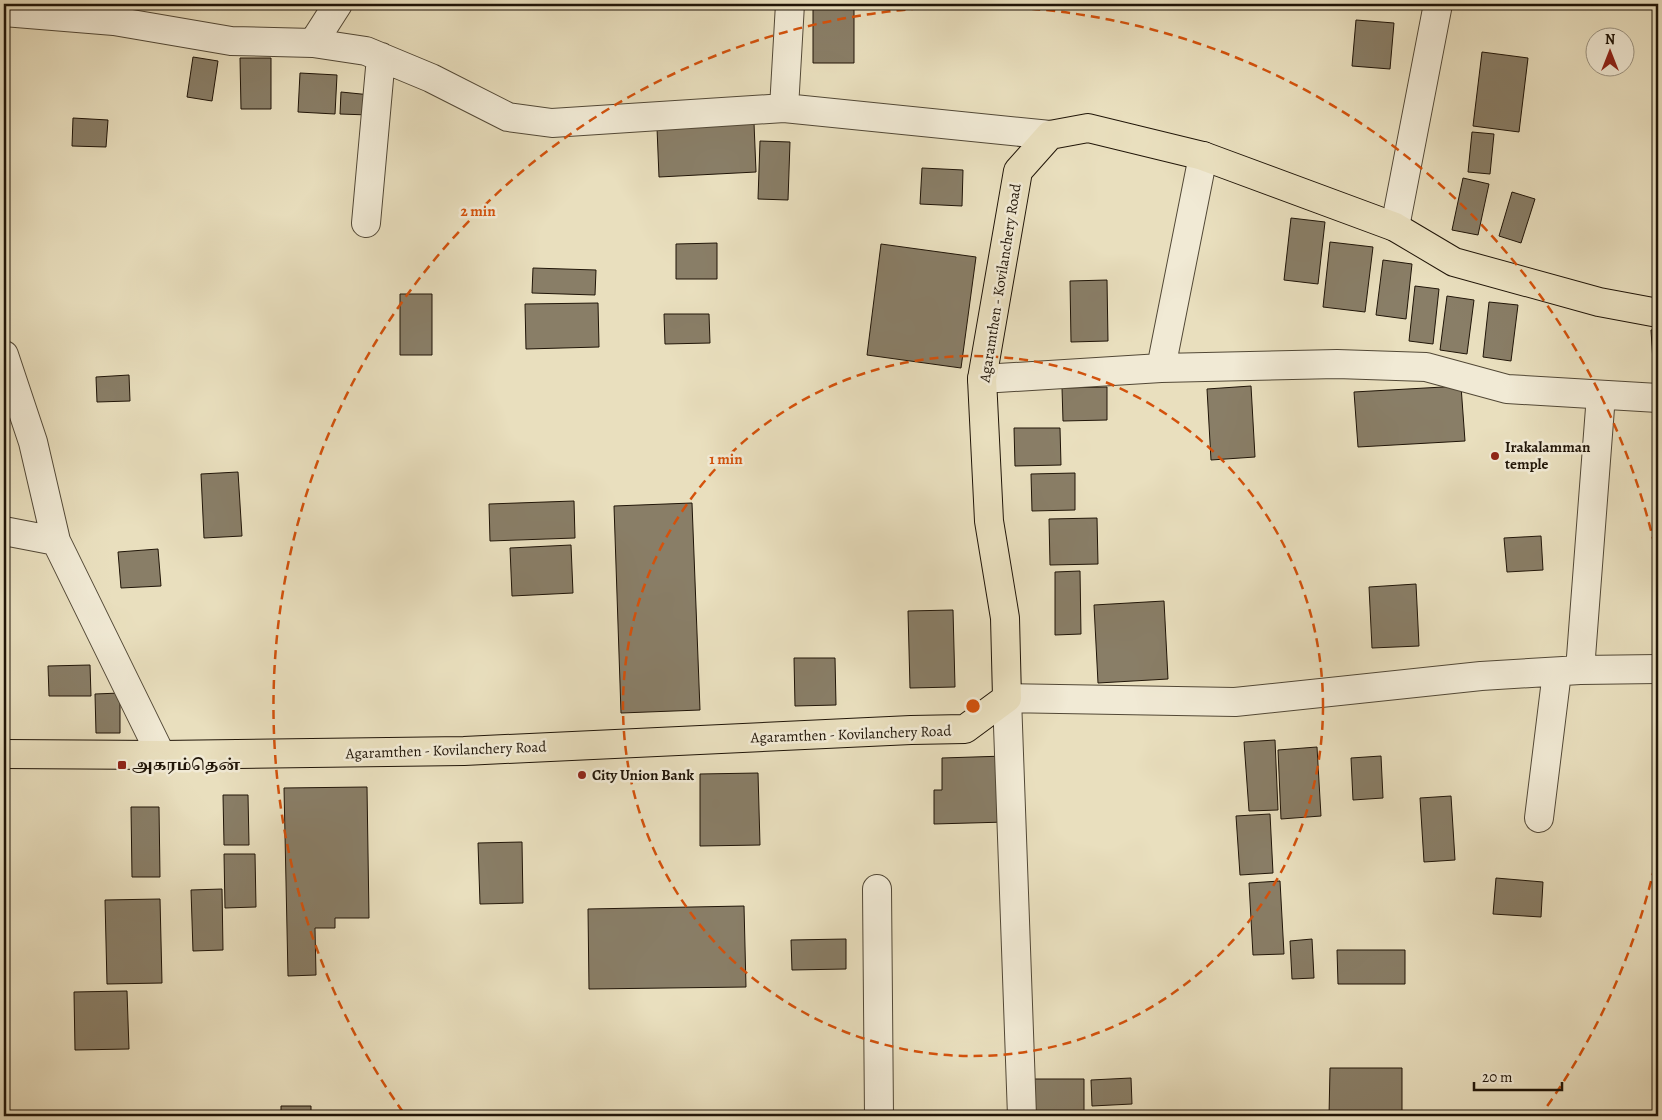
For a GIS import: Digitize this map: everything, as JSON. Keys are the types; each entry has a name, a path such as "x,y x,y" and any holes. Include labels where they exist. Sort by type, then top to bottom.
{"main road":[{"path":"1050,135 1088,128 1203,156 1395,227 1454,262 1599,302 1658,313"},
{"name":"Agaramthen - Kovilanchery Road","path":"4,754 161,755 464,752 965,729 1007,698 1005,618 989,521 982,378 1018,170 1050,135"}],"street":[{"path":"313,43 338,4"},
{"path":"784,108 790,4"},
{"path":"1395,227 1438,4"},
{"path":"4,12 114,21 231,41 313,43 366,51 431,78 508,117 552,123 784,108 1050,135"},
{"path":"366,223 381,57"},
{"path":"1161,368 1203,156"},
{"path":"4,355 33,442 56,541 161,755"},
{"path":"982,378 1161,368 1337,364 1426,367 1507,389 1658,398"},
{"path":"1540,818 1568,671 1601,396"},
{"path":"4,532 56,541"},
{"path":"1022,1116 1007,698 1235,702 1481,676 1568,671 1658,669"},
{"path":"877,889 879,1116"}],"building":[{"path":"813,4 854,4 854,63 813,63"},
{"path":"1356,20 1394,23 1390,69 1352,66"},
{"path":"1482,52 1528,58 1519,132 1473,126"},
{"path":"193,57 218,61 212,101 187,97"},
{"path":"240,58 271,58 271,109 241,109"},
{"path":"300,73 337,75 335,114 298,112"},
{"path":"341,92 371,95 369,115 340,114"},
{"path":"73,118 108,120 106,147 72,146"},
{"path":"754,123 756,172 659,177 657,128"},
{"path":"1472,132 1494,134 1490,174 1468,172"},
{"path":"760,141 790,142 788,200 758,199"},
{"path":"922,168 963,170 962,206 920,204"},
{"path":"1463,178 1489,184 1478,235 1452,230"},
{"path":"1512,192 1535,199 1521,243 1499,236"},
{"path":"1291,218 1325,222 1318,284 1284,280"},
{"path":"1330,242 1373,247 1365,312 1323,307"},
{"path":"717,243 717,279 676,279 676,244"},
{"path":"881,244 976,257 961,368 867,355"},
{"path":"1383,260 1412,264 1406,319 1376,315"},
{"path":"533,268 596,270 595,295 532,293"},
{"path":"1107,280 1108,341 1071,342 1070,281"},
{"path":"1415,286 1439,289 1433,344 1409,341"},
{"path":"400,294 432,294 432,355 400,355"},
{"path":"1447,296 1474,300 1467,354 1440,350"},
{"path":"1489,302 1518,305 1511,361 1483,357"},
{"path":"598,303 599,347 526,349 525,304"},
{"path":"664,314 709,314 710,343 665,344"},
{"path":"1658,329 1658,393 1655,394 1651,330"},
{"path":"129,375 130,401 97,402 96,377"},
{"path":"1251,386 1255,457 1211,460 1207,389"},
{"path":"1461,386 1465,441 1358,447 1354,392"},
{"path":"1107,387 1107,420 1063,421 1062,388"},
{"path":"1014,428 1060,428 1061,465 1015,466"},
{"path":"238,472 242,536 204,538 201,474"},
{"path":"1075,473 1075,510 1032,511 1031,474"},
{"path":"574,501 575,538 490,541 489,504"},
{"path":"692,503 700,710 621,713 614,506"},
{"path":"1097,518 1098,564 1050,565 1049,519"},
{"path":"1541,536 1543,570 1507,572 1504,538"},
{"path":"571,545 573,593 512,596 510,548"},
{"path":"158,549 161,586 121,588 118,552"},
{"path":"1080,571 1081,634 1055,635 1055,572"},
{"path":"1416,584 1419,646 1372,648 1369,587"},
{"path":"1164,601 1168,679 1098,683 1094,605"},
{"path":"953,610 955,687 910,688 908,611"},
{"path":"794,658 835,658 836,705 795,706"},
{"path":"90,665 91,696 49,696 48,666"},
{"path":"120,693 120,733 96,733 95,694"},
{"path":"1275,740 1278,810 1249,811 1244,742"},
{"path":"1317,747 1321,816 1281,819 1278,750"},
{"path":"1005,756 1006,822 934,824 934,790 942,790 942,758"},
{"path":"1381,756 1383,798 1353,800 1351,758"},
{"path":"758,773 760,845 700,846 700,774"},
{"path":"367,787 369,918 335,918 335,928 315,928 316,975 288,976 284,788"},
{"path":"223,795 248,795 249,845 224,845"},
{"path":"1451,796 1455,860 1424,862 1420,798"},
{"path":"131,807 159,807 160,877 132,877"},
{"path":"1270,814 1273,873 1240,875 1236,816"},
{"path":"522,842 523,903 480,904 478,843"},
{"path":"224,854 255,854 256,907 225,908"},
{"path":"1496,878 1543,882 1541,917 1493,914"},
{"path":"1280,881 1284,954 1253,955 1249,883"},
{"path":"222,889 223,950 193,951 191,890"},
{"path":"160,899 162,983 107,984 105,900"},
{"path":"744,906 746,987 589,989 588,909"},
{"path":"846,939 846,969 792,970 791,940"},
{"path":"1312,939 1314,978 1292,979 1290,941"},
{"path":"1337,950 1405,950 1405,984 1338,984"},
{"path":"127,991 129,1049 75,1050 74,992"},
{"path":"1330,1068 1402,1068 1402,1116 1329,1116"},
{"path":"1131,1078 1132,1104 1092,1106 1091,1080"},
{"path":"1028,1079 1084,1079 1084,1116 1028,1116"},
{"path":"281,1106 311,1106 311,1116 281,1116"}],"place":[{"name":"Irakalamman temple","path":"1495,456"},
{"name":"அகரம்தென்","path":"122,765"},
{"name":"City Union Bank","path":"582,775"}]}
